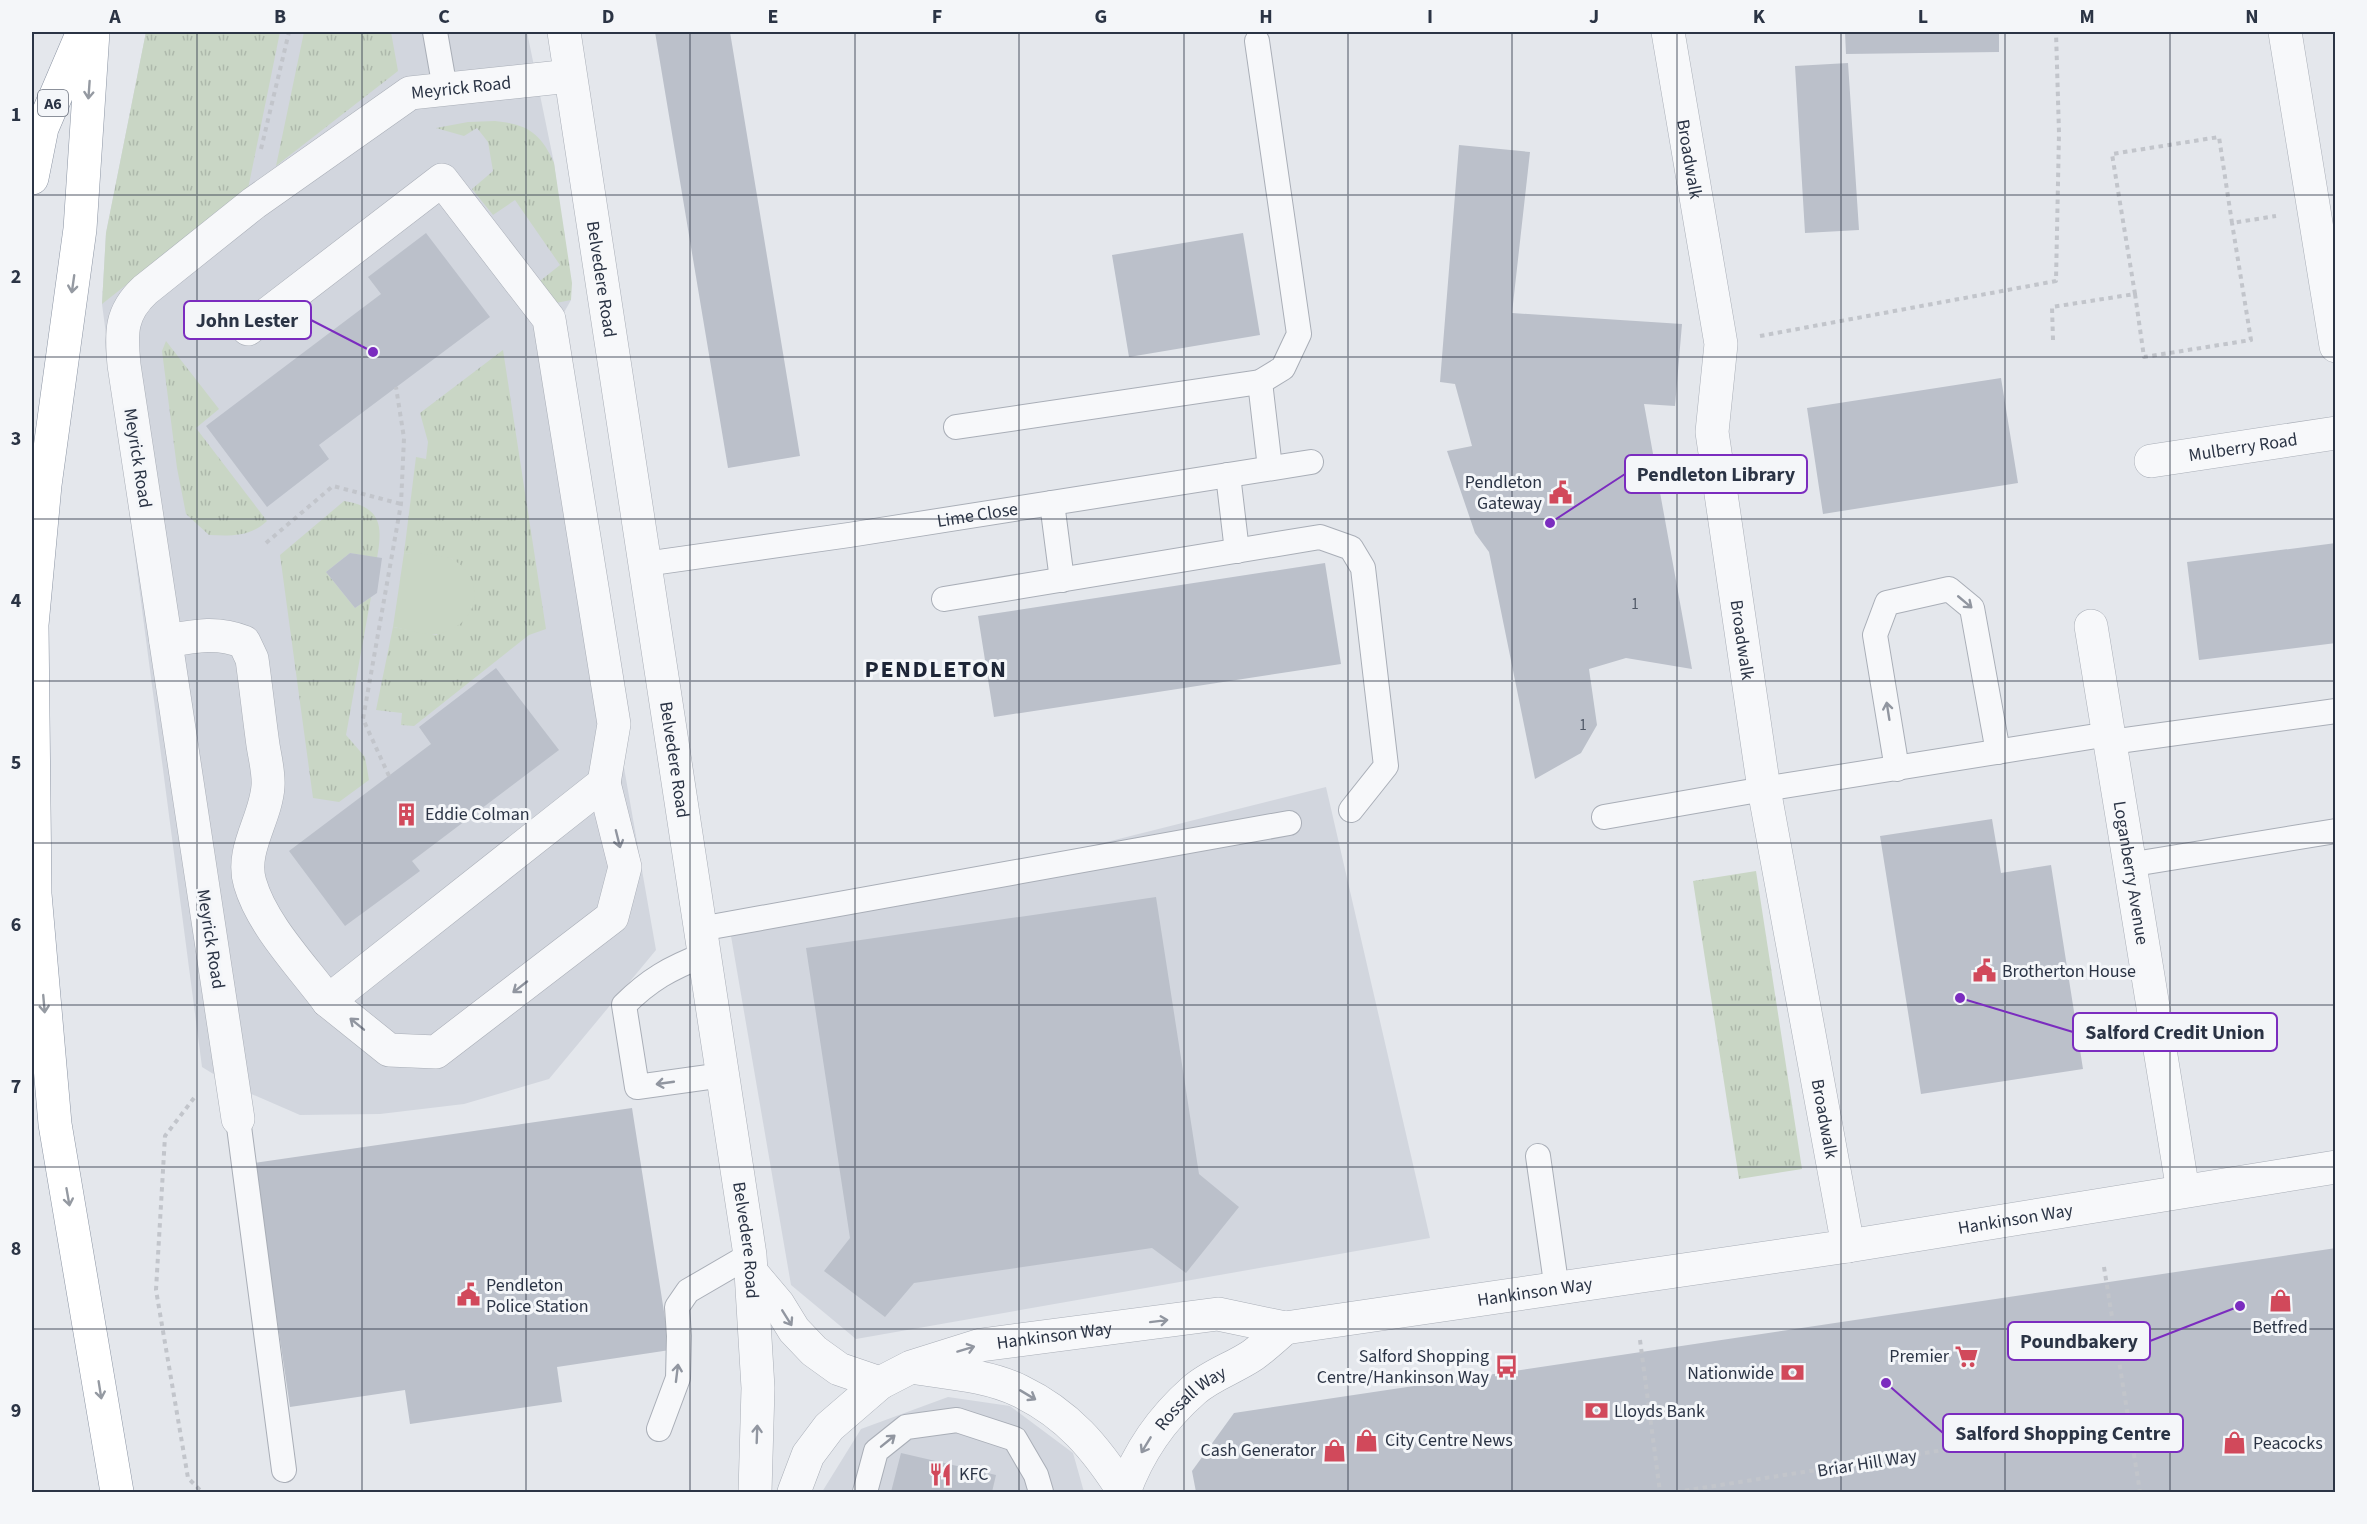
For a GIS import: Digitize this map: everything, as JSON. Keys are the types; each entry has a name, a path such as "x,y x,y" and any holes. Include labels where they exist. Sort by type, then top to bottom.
{"highway":[{"name":"A6","path":"32,178 42,128 83,32"},
{"path":"93,32 80,230 45,485 32,626 34,894 55,1124 117,1492"}],"street":[{"name":"Belvedere Road","path":"564,32 751,1263 758,1388 755,1492"},
{"name":"Broadwalk","path":"1668,32 1721,344 1712,432 1764,789 1848,1246"},
{"path":"2285,32 2336,346"},
{"name":"Meyrick Road","path":"238,1119 124,365 122,342 124,320 135,299 145,290 254,203 410,93 570,76"},
{"path":"166,641 206,634 228,636 244,642 252,659 268,784 265,807 251,846 248,864 249,881 267,920 328,1001 389,1050 436,1052 612,917 625,867 604,783 614,724 549,319 442,180 248,329"},
{"name":"Mulberry Road","path":"2151,461 2336,433"},
{"name":"Loganberry Avenue","path":"2091,626 2128,865 2183,1191"},
{"path":"328,1001 604,783"},
{"name":"Hankinson Way","path":"794,1492 808,1455 829,1427 880,1383 911,1367 981,1345 1218,1314 1285,1328 1848,1246 2336,1167"},
{"path":"751,1263 794,1330 814,1350 839,1369 880,1383"},
{"name":"Rossall Way","path":"1124,1492 1136,1462 1152,1435 1194,1390 1217,1374 1252,1355 1285,1328"},
{"path":"911,1367 979,1378 1019,1390 1053,1411 1085,1437 1105,1462 1124,1492"}],"lane":[{"path":"435,32 446,89"},
{"path":"956,427 1260,382 1283,368 1299,334 1257,41"},
{"path":"1260,382 1270,468"},
{"name":"Lime Close","path":"645,564 1311,462"},
{"path":"1228,475 1237,551"},
{"path":"1052,503 1062,580"},
{"path":"944,599 1320,537 1351,548 1363,568 1386,766 1351,810"},
{"path":"1897,769 1875,634 1887,603 1949,589 1972,608 1998,752"},
{"path":"1604,817 1998,752 2336,711"},
{"path":"723,1075 637,1087 624,1005 643,986 672,967 702,942 1289,823"},
{"path":"2128,865 2336,831"},
{"path":"238,1119 284,1470"},
{"path":"1538,1156 1557,1290"},
{"path":"659,1429 678,1378 677,1307 688,1291 751,1263"},
{"path":"865,1492 876,1451 906,1427 957,1420 1015,1439 1036,1475 1041,1492"}],"path":[{"path":"254,203 254,176 289,32"},
{"path":"1721,344 2056,281 2059,133 2056,32"},
{"path":"2218,137 2251,340 2144,357 2135,294 2112,154 2218,137"},
{"path":"2232,223 2314,210"},
{"path":"2053,340 2052,307 2135,294"},
{"path":"389,776 363,719 401,504 404,438 396,387"},
{"path":"267,543 333,486 401,504"},
{"path":"202,1492 188,1478 156,1290 165,1136 228,1053"},
{"path":"2104,1267 2140,1492"},
{"path":"1640,1340 1660,1492"},
{"name":"Briar Hill Way","path":"1676,1492 2128,1421"}],"shaded area":[{"path":"146,32 527,32 554,163 571,300 552,334 587,557 656,950 549,1079 464,1104 380,1114 300,1115 233,1086 202,1067 102,304 106,233"},
{"path":"1326,787 1430,1238 856,1339 791,1285 731,936"},
{"path":"948,1397 1010,1406 1073,1453 1084,1492 822,1492 861,1429"}],"green space":[{"path":"146,32 280,32 248,189 102,304 106,233"},
{"path":"304,32 391,32 398,71 276,166"},
{"path":"468,122 506,122 532,132 544,144 554,163 572,283 571,300 556,303 540,281 560,265 515,200 493,215 472,189 493,171 488,142 477,128 464,136 436,128"},
{"path":"166,341 219,409 196,428 267,521 254,530 232,535 209,535 186,514 177,468 162,351"},
{"path":"503,350 546,629 529,635 414,726 401,725 402,713 376,710 393,627 437,635 453,559 404,553 416,457 426,459 428,442 420,413"},
{"path":"344,501 366,508 372,513 377,519 380,536 377,558 350,553 326,572 355,608 371,597 346,735 365,757 369,780 339,802 313,798 280,555"},
{"path":"404,553 450,558 465,569 474,591 474,602 470,613 462,622 438,634 393,627"},
{"path":"1756,871 1802,1169 1739,1179 1693,881"}],"building":[{"path":"655,32 730,32 800,456 728,468"},
{"path":"1845,32 1999,32 1999,52 1846,54"},
{"path":"1848,63 1859,230 1805,233 1795,66"},
{"name":"Pendleton Gateway","path":"1459,145 1530,152 1512,313 1682,324 1675,406 1644,404 1692,669 1626,658 1589,669 1597,725 1581,753 1535,779 1489,552 1475,533 1447,451 1472,446 1455,384 1440,382"},
{"path":"426,233 490,317 319,445 329,459 267,507 206,426 381,294 368,277"},
{"path":"1243,233 1260,335 1129,357 1112,255"},
{"path":"2001,378 2018,483 1823,514 1807,408"},
{"path":"2336,543 2336,643 2199,660 2187,562"},
{"path":"350,553 382,558 377,593 355,608 326,572"},
{"path":"1325,563 1341,664 994,717 978,616"},
{"name":"Eddie Colman","path":"496,668 559,750 412,861 420,871 345,926 289,851 431,744 419,727"},
{"name":"Brotherton House","path":"1992,819 2001,873 2051,865 2083,1069 1921,1094 1880,836"},
{"path":"1156,897 1199,1174 1239,1207 1186,1273 1152,1248 914,1283 885,1317 824,1271 850,1238 806,948"},
{"name":"Pendleton Police Station","path":"632,1108 670,1350 557,1367 562,1402 410,1424 405,1390 290,1407 254,1163"},
{"path":"2336,1248 2336,1492 1196,1492 1192,1471 1234,1413"},
{"name":"KFC","path":"901,1453 996,1475 992,1492 891,1492"}],"place":[{"name":"John Lester","path":"373,352"},
{"name":"Pendleton Gateway","path":"1560,492"},
{"name":"Pendleton Library","path":"1550,523"},
{"name":"Eddie Colman","path":"407,814"},
{"name":"Brotherton House","path":"1984,971"},
{"name":"Salford Credit Union","path":"1960,998"},
{"name":"Pendleton Police Station","path":"468,1295"},
{"name":"Betfred","path":"2280,1301"},
{"name":"Poundbakery","path":"2240,1306"},
{"name":"Premier","path":"1967,1356"},
{"name":"Salford Shopping Centre/Hankinson Way","path":"1507,1366"},
{"name":"Nationwide","path":"1792,1373"},
{"name":"Salford Shopping Centre","path":"1886,1383"},
{"name":"Lloyds Bank","path":"1596,1411"},
{"name":"City Centre News","path":"1367,1440"},
{"name":"Peacocks","path":"2235,1443"},
{"name":"Cash Generator","path":"1334,1450"},
{"name":"KFC","path":"941,1474"}],"district":[{"name":"PENDLETON","path":"936,669"}]}
